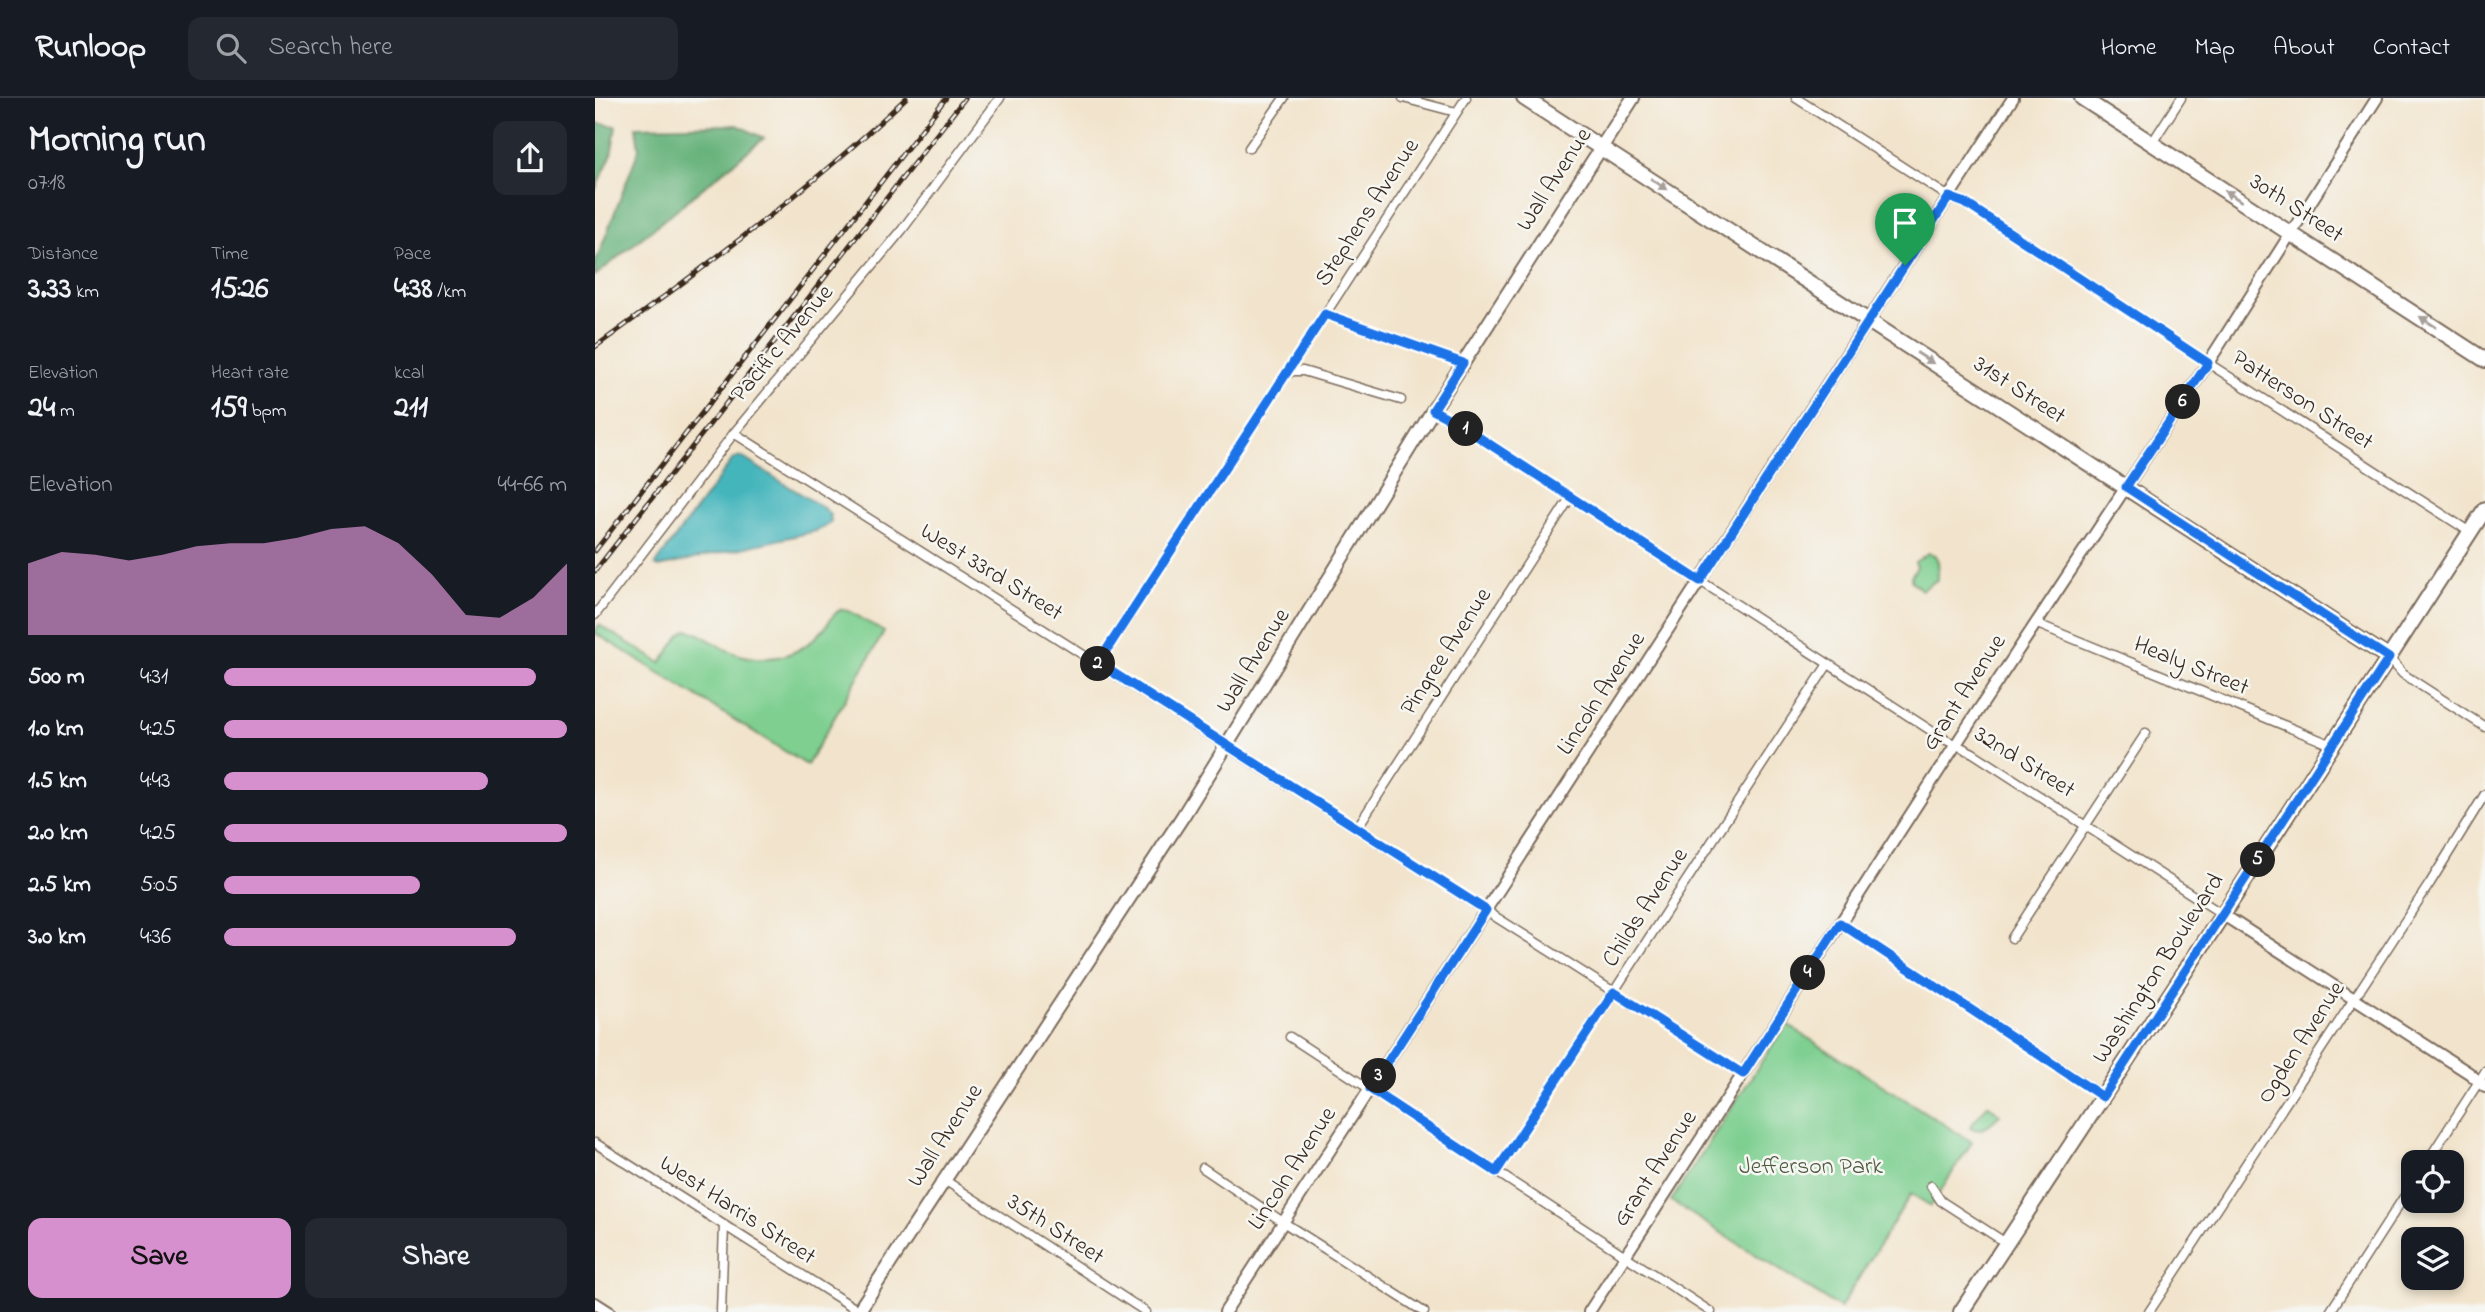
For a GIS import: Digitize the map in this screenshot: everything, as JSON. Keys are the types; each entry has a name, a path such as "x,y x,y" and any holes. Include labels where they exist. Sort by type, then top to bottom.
{"main road":[{"name":"31st Street","path":"1524,98 2389,658"},
{"name":"Wall Avenue","path":"858,1311 1183,816 1433,410 1633,98"},
{"name":"30th Street","path":"2082,98 2485,360"},
{"name":"Washington Boulevard","path":"1961,1312 2485,509"}],"street":[{"name":"Pacific Avenue","path":"595,615 734,433 902,230 1000,98"},
{"path":"1249,148 1284,98"},
{"path":"1403,98 1456,112"},
{"name":"Stephens Avenue","path":"1098,663 1466,98"},
{"name":"Patterson Street","path":"1796,98 1949,197 1965,203 2470,532"},
{"name":"Lincoln Avenue","path":"1225,1312 2013,98"},
{"path":"2152,143 2181,98"},
{"name":"Grant Avenue","path":"1589,1312 2035,623 2208,363 2377,98"},
{"path":"1325,314 1463,363"},
{"path":"1287,374 1303,371 1401,400"},
{"name":"32nd Street","path":"1433,410 2483,1080"},
{"name":"West 33rd Street","path":"734,433 1743,1074"},
{"name":"Pingree Avenue","path":"1357,828 1570,498"},
{"name":"Healy Street","path":"2035,623 2332,746"},
{"name":"31st Street","path":"2389,658 2403,674 2485,727"},
{"name":"Childs Avenue","path":"1496,1172 1828,664"},
{"path":"2012,938 2146,733"},
{"name":"Ogden Avenue","path":"2149,1312 2485,794"},
{"path":"1840,923 2103,1097"},
{"path":"1290,1037 1711,1312"},
{"path":"2435,1150 2483,1080"},
{"name":"West Harris Street","path":"595,1143 858,1311"},
{"path":"1203,1168 1424,1312"},
{"name":"35th Street","path":"943,1179 1146,1312"},
{"path":"1931,1186 1941,1201 2006,1243"},
{"path":"2330,1312 2401,1202"},
{"path":"721,1312 724,1225"},
{"path":"595,1303 609,1312"}],"green space":[{"path":"595,123 616,126 611,156 595,190"},
{"path":"737,125 764,138 595,276 595,264 639,149 636,127"},
{"path":"1928,553 1937,558 1938,579 1922,590 1911,581 1911,576 1917,567 1915,562"},
{"path":"842,609 884,632 807,765 595,633 599,625 661,663 680,635 687,630 734,653 764,658 794,652 806,645"},
{"name":"Jefferson Park","path":"1786,1024 1972,1142 1931,1206 1911,1194 1840,1308 1671,1201"},
{"path":"1988,1104 2000,1115 1982,1129 1970,1127"}],"water":[{"path":"740,456 825,509 831,521 816,531 659,567 655,565 733,459"}],"railway":[{"path":"595,347 755,228 832,165 906,98"},
{"path":"595,551 946,98"},
{"path":"595,571 965,98"}],"route":[{"path":"1949,197 1965,203 2208,363 2126,487 2389,658 2103,1097 1840,923 1743,1074 1614,992 1496,1172 1370,1089 1486,910 1098,663 1325,314 1463,363 1433,410 1700,581 1905,265 1949,197"}]}
